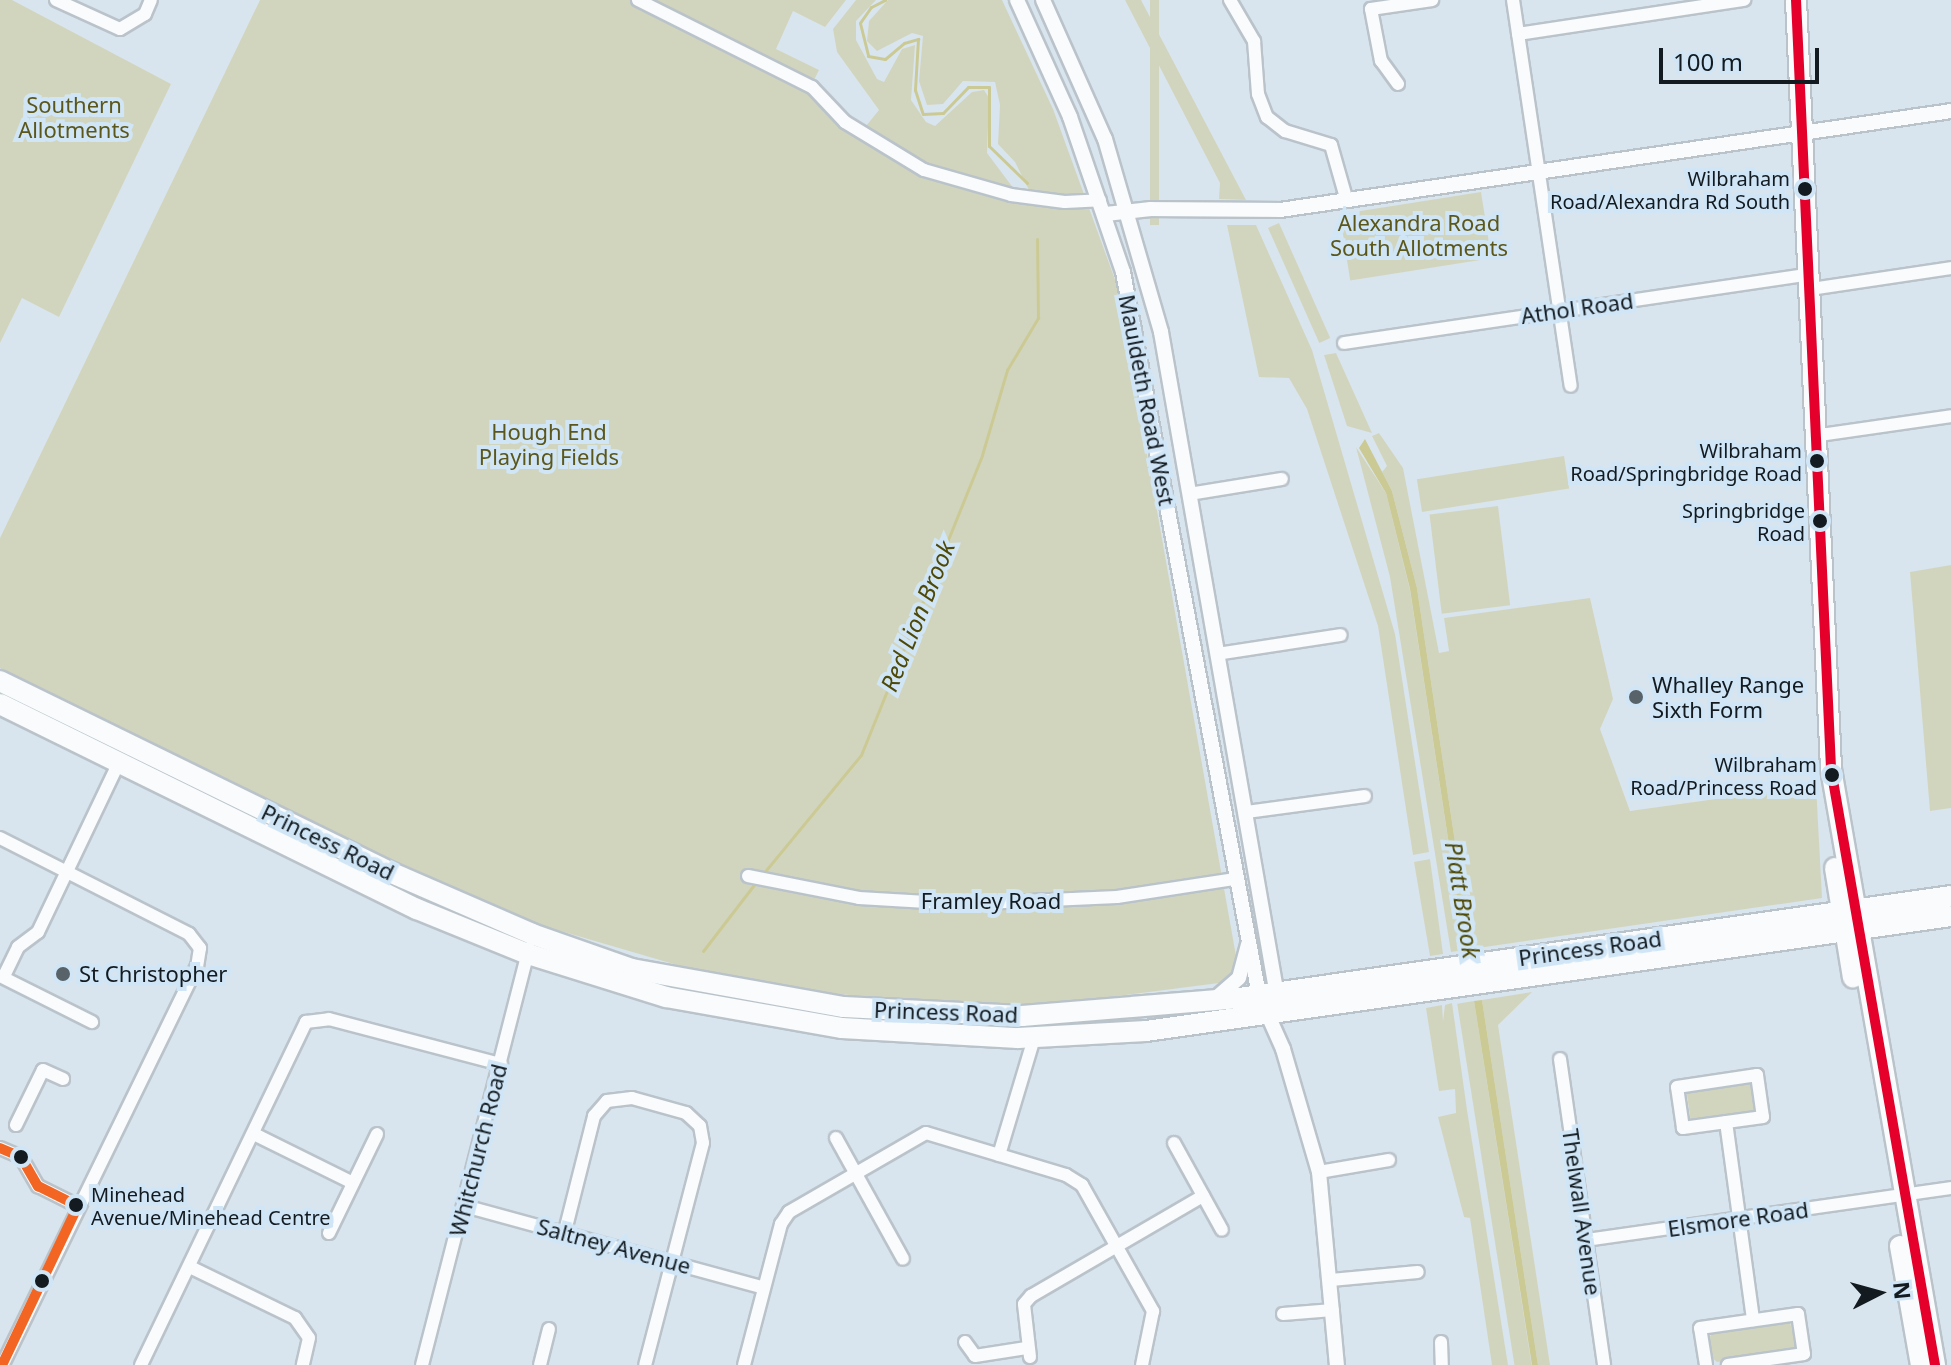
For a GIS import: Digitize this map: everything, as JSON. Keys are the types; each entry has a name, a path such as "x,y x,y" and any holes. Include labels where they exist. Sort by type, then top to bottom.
{"highway":[{"path":"1796,0 1810,281 1813,436 1834,792 1847,909 1898,1196 1921,1365"},
{"name":"Princess Road","path":"0,681 405,880 532,934 632,969 794,1001 894,1012 1022,1016 1215,999 1269,1002"},
{"name":"Princess Road","path":"0,704 417,909 528,954 666,997 792,1021 894,1033 1034,1038 1146,1031 1269,1002 1487,973 1852,932 1951,916"},
{"name":"Princess Road","path":"1487,973 1847,909 1951,896"},
{"path":"1898,1196 1935,1365"}],"street":[{"path":"56,0 120,29 145,14 151,0"},
{"path":"79,13 86,0"},
{"path":"638,0 812,87 845,122 891,154 955,182 1011,195 1129,210 1234,213 1280,210 1951,111"},
{"name":"Mauldeth Road West","path":"1017,0 1070,117 1103,207 1148,392 1249,940 1319,1172 1337,1365"},
{"name":"Mauldeth Road West","path":"1043,0 1088,98 1129,210 1161,332 1247,812 1269,1002"},
{"path":"1230,0 1254,41 1258,94 1267,117 1285,131 1331,145 1347,201"},
{"path":"1398,84 1381,61 1371,9 1432,0"},
{"path":"1513,0 1571,386"},
{"path":"1518,34 1744,0"},
{"name":"Athol Road","path":"1344,343 1560,311 1810,281 1951,268"},
{"path":"1813,436 1951,416"},
{"path":"1189,494 1282,479"},
{"path":"1217,654 1341,635"},
{"path":"92,1022 2,976 18,947 38,932 119,762"},
{"path":"1225,816 1365,796"},
{"path":"0,838 189,934 200,948 197,966 2,1365"},
{"name":"Framley Road","path":"748,876 859,898 1000,904 1117,897 1234,879"},
{"name":"Whitchurch Road","path":"422,1365 532,934"},
{"name":"Mauldeth Road West","path":"1215,999 1239,978 1249,940"},
{"path":"141,1365 311,1019 329,1019 501,1064"},
{"path":"999,1155 1034,1038"},
{"name":"Thelwall Avenue","path":"1560,1059 1604,1365"},
{"path":"16,1125 43,1070 63,1079"},
{"path":"1757,1075 1763,1117 1726,1122 1683,1128 1677,1087 1757,1075"},
{"path":"565,1231 594,1116 613,1099 645,1102 686,1113 700,1126 703,1143 645,1365"},
{"path":"1726,1122 1753,1320"},
{"path":"744,1365 762,1287 789,1212 853,1171 926,1133 1076,1179 1153,1311 1142,1365"},
{"path":"329,1233 377,1134"},
{"path":"256,1135 353,1183"},
{"path":"836,1138 903,1259"},
{"path":"1174,1143 1222,1230"},
{"path":"0,1148 21,1157 38,1186 78,1206"},
{"path":"1319,1172 1389,1160"},
{"name":"Elsmore Road","path":"1586,1240 1951,1188"},
{"path":"965,1342 975,1356 1028,1353 1024,1304 1117,1245 1203,1196"},
{"name":"Saltney Avenue","path":"465,1206 762,1287"},
{"path":"190,1267 295,1318 309,1338 303,1365"},
{"path":"1331,1280 1418,1272"},
{"path":"1283,1314 1333,1310"},
{"path":"1706,1365 1700,1328 1798,1314 1804,1354 1728,1365"},
{"path":"540,1365 549,1329"}],"green space":[{"name":"Southern Allotments","path":"0,0 12,0 171,84 59,317 22,298 0,343"},
{"name":"Hough End Playing Fields","path":"260,0 846,0 825,27 793,11 776,49 819,70 814,80 849,116 913,160 957,179 1005,188 958,177 914,159 866,126 879,110 837,52 833,29 856,0 876,0 856,21 856,40 877,79 884,82 902,49 915,45 911,100 926,122 935,126 972,92 984,90 989,98 987,153 1014,189 1029,190 1015,162 998,144 1000,105 995,82 963,81 943,104 927,105 919,81 923,36 912,33 877,51 867,41 869,21 888,0 1002,0 1053,109 1117,285 1236,956 1230,977 1219,983 1079,1001 997,1006 810,992 677,965 547,927 445,886 0,668 0,538"},
{"path":"1125,0 1141,0 1246,200 1219,199 1220,183"},
{"path":"1150,0 1159,0 1159,225 1150,225"},
{"name":"Alexandra Road South Allotments","path":"1481,192 1491,258 1350,281 1340,214"},
{"path":"1279,223 1330,338 1319,343 1268,228"},
{"path":"1227,225 1256,225 1312,350 1395,634 1429,852 1413,855 1378,626 1307,409 1289,378 1259,377"},
{"path":"1336,353 1372,433 1347,426 1324,355"},
{"path":"1379,433 1403,468 1439,653 1449,651 1444,618 1590,598 1613,699 1600,729 1630,811 1816,785 1822,898 1471,949 1417,588 1392,491 1382,472 1387,466 1372,436"},
{"path":"1356,447 1386,493 1410,590 1465,950 1451,952 1390,577"},
{"path":"1564,456 1569,489 1422,512 1417,479"},
{"path":"1498,506 1510,605 1442,614 1430,514"},
{"path":"1951,565 1951,808 1930,811 1910,572"},
{"path":"1430,859 1443,954 1430,956 1414,862"},
{"path":"1532,992 1498,1025 1550,1365 1538,1365 1482,1000"},
{"path":"1474,1001 1532,1365 1514,1365 1457,1004"},
{"path":"1452,1003 1508,1365 1492,1365 1470,1218 1464,1217 1438,1117 1456,1113 1455,1089 1439,1091 1426,1008 1442,1005 1443,1021 1445,1005"},
{"path":"1752,1083 1756,1111 1691,1120 1687,1092"},
{"path":"1789,1321 1798,1344 1792,1352 1717,1362 1709,1355 1707,1341 1713,1332"}],"water":[{"name":"Platt Brook","path":"1365,439 1392,491 1417,588 1471,949 1465,950 1410,589 1386,493 1359,448"},
{"path":"1482,1000 1538,1365 1532,1365 1474,1001"}],"waterway":[{"path":"885,0 871,7 860,23 868,56 885,59 904,43 918,39 915,90 923,114 943,113 968,87 989,87 989,146 1027,183"},
{"name":"Red Lion Brook","path":"762,875 861,755 982,455 1007,370 1038,318 1037,239"},
{"name":"Red Lion Brook","path":"703,951 757,881"}],"transit line":[{"path":"1796,0 1831,769 1935,1365"},
{"path":"0,1148 21,1157 38,1186 78,1206"},
{"path":"2,1365 78,1206"}],"place":[{"name":"Wilbraham Road/Alexandra Rd South","path":"1805,189"},
{"name":"Wilbraham Road/Springbridge Road","path":"1817,461"},
{"name":"Springbridge Road","path":"1820,521"},
{"name":"Whalley Range Sixth Form","path":"1636,697"},
{"name":"Wilbraham Road/Princess Road","path":"1832,775"},
{"name":"St Christopher","path":"63,974"},
{"name":"Minehead Avenue/Minehead Centre","path":"76,1205"}]}
